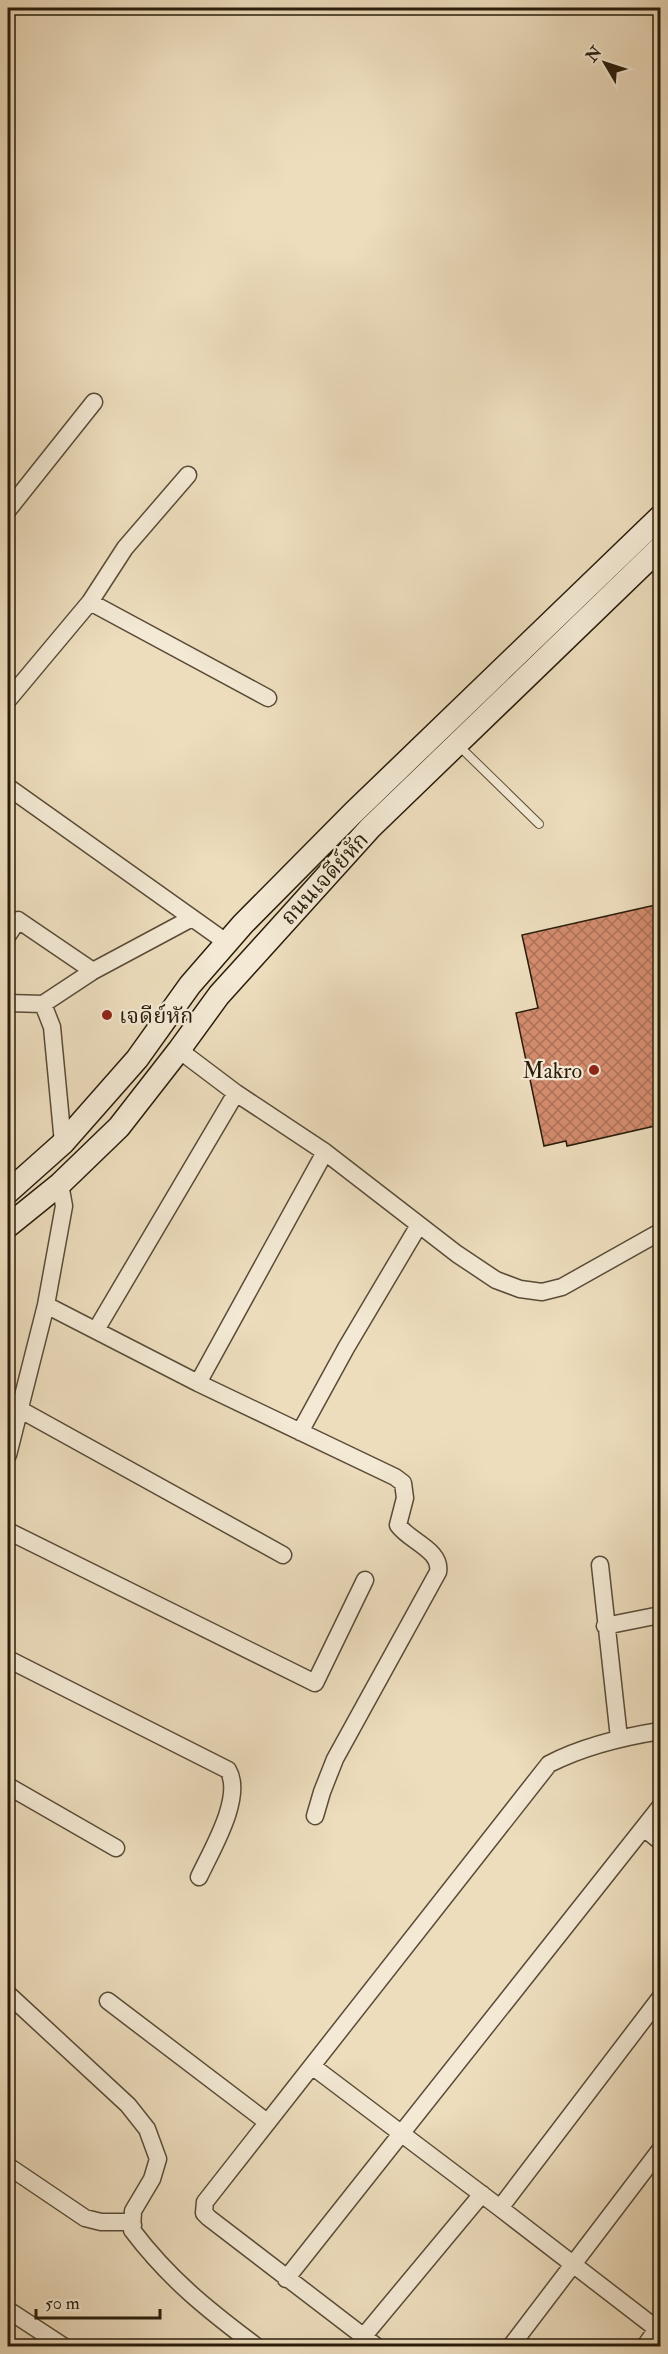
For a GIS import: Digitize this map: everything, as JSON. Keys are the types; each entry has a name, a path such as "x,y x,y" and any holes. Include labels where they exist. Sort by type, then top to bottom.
{"main road":[{"name":"ถนนเจดีย์หัก","path":"8,1192 63,1143 137,1059 190,985 226,942 353,813 660,518"},
{"name":"ถนนเจดีย์หัก","path":"8,1226 60,1184 118,1126 179,1050 219,995 370,828 660,548"}],"street":[{"path":"8,510 94,402"},
{"path":"8,699 90,602 125,548 188,476"},
{"path":"90,602 268,698"},
{"path":"8,787 226,942"},
{"path":"8,1003 43,1004 93,971 192,918"},
{"path":"8,935 18,920 93,971"},
{"path":"43,1004 52,1027 63,1143"},
{"path":"179,1050 236,1093 325,1152 457,1254 496,1280 520,1289 542,1292 570,1283 660,1232"},
{"path":"96,1330 236,1093"},
{"path":"198,1383 325,1152"},
{"path":"8,1455 45,1305 64,1206 60,1184"},
{"path":"300,1432 346,1348 419,1225"},
{"path":"45,1305 198,1383 395,1477 403,1483 405,1498 398,1526 403,1533 434,1556 440,1565 435,1579 335,1759 315,1816"},
{"path":"20,1409 283,1554"},
{"path":"8,1531 315,1683 365,1580"},
{"path":"600,1565 619,1738"},
{"path":"605,1626 660,1615"},
{"path":"8,1659 228,1770 233,1778 230,1809 199,1877"},
{"path":"482,2194 369,2342 209,2218 203,2207 204,2202 541,1772 563,1756 619,1738 660,1731"},
{"path":"8,1786 116,1848"},
{"path":"286,2279 645,1829 660,1807"},
{"path":"645,1829 660,1841"},
{"path":"8,1994 128,2105 147,2129 158,2159 152,2179 134,2211 132,2230 151,2254 198,2302 256,2346"},
{"path":"500,2208 660,1998"},
{"path":"108,2001 267,2122"},
{"path":"312,2066 659,2327 645,2346"},
{"path":"511,2346 660,2150"},
{"path":"8,2166 85,2218 100,2222 125,2222 133,2225"},
{"path":"8,2310 63,2346"}],"lane":[{"path":"457,744 539,824"}],"building":[{"name":"Makro","path":"660,904 660,1144 655,1126 567,1146 566,1141 544,1146 516,1013 538,1008 522,935"}],"place":[{"name":"เจดีย์หัก","path":"107,1015"},
{"name":"Makro","path":"594,1070"}]}
